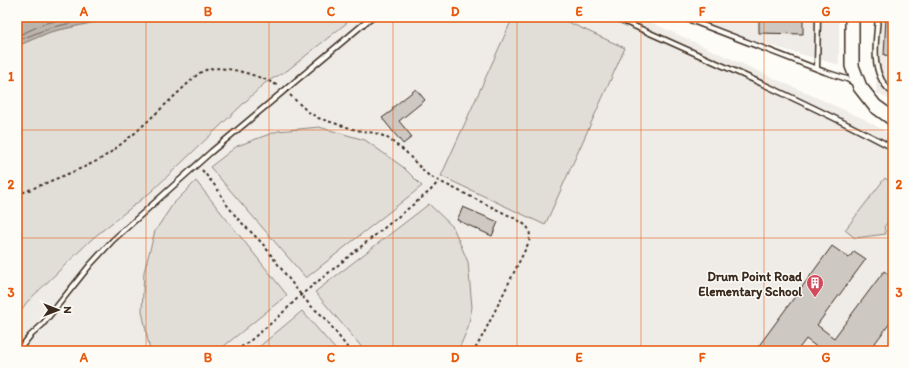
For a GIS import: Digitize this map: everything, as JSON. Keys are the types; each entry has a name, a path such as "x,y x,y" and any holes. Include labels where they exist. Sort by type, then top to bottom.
{"main road":[{"path":"852,17 852,66 860,87 875,106 893,119"}],"lane":[{"path":"18,351 30,336 42,325 108,245 197,165 372,17"},
{"path":"614,17 773,88 893,148"},
{"path":"682,17 847,78 860,87"},
{"path":"817,68 818,17"},
{"path":"878,17 875,55 876,65 883,83 893,94"}],"path":[{"path":"17,195 82,168 99,160 111,152 135,133 198,74 209,69 224,68 256,76 272,82 284,90 307,111 318,118 356,130 386,136 406,152 428,175 524,223 530,230 529,242 484,334 474,351"},
{"path":"197,165 216,187 238,219 262,243 301,295 325,318 350,351"},
{"path":"236,351 276,319 301,295 430,191 439,181"}],"shaded area":[{"path":"117,17 354,17 288,70 265,83 152,191 93,238 27,302 17,316 17,46 50,32"},
{"path":"354,17 639,17 864,119 893,136 893,351 17,351 17,316 27,302 93,238 152,191 265,83 288,70"},
{"path":"513,17 557,17 625,48 545,225 441,176"},
{"path":"670,17 839,17 839,65"},
{"path":"879,17 893,17 893,102 876,92"},
{"path":"319,127 365,140 403,167 422,186 306,278 210,167 237,146 278,131"},
{"path":"885,178 893,184 893,217 884,227 886,234 855,238 845,230"},
{"path":"196,181 287,295 218,351 150,351 142,311 144,272 155,231 173,204"},
{"path":"429,204 453,227 468,262 472,307 468,328 458,351 365,351 315,292"},
{"path":"302,311 337,351 254,351"}],"water":[{"path":"17,17 117,17 50,32 17,46"}],"building":[{"path":"759,17 803,17 803,34 759,33"},
{"path":"886,17 893,17 893,56 884,55"},
{"path":"416,89 425,100 399,121 412,137 403,144 382,118"},
{"path":"463,207 498,222 492,236 457,220"},
{"name":"Drum Point Road Elementary School","path":"832,246 849,258 854,251 866,259 817,325 834,338 884,271 893,278 893,319 869,351 822,351 806,339 797,351 755,351"}],"place":[{"name":"Drum Point Road Elementary School","path":"815,298"}]}
